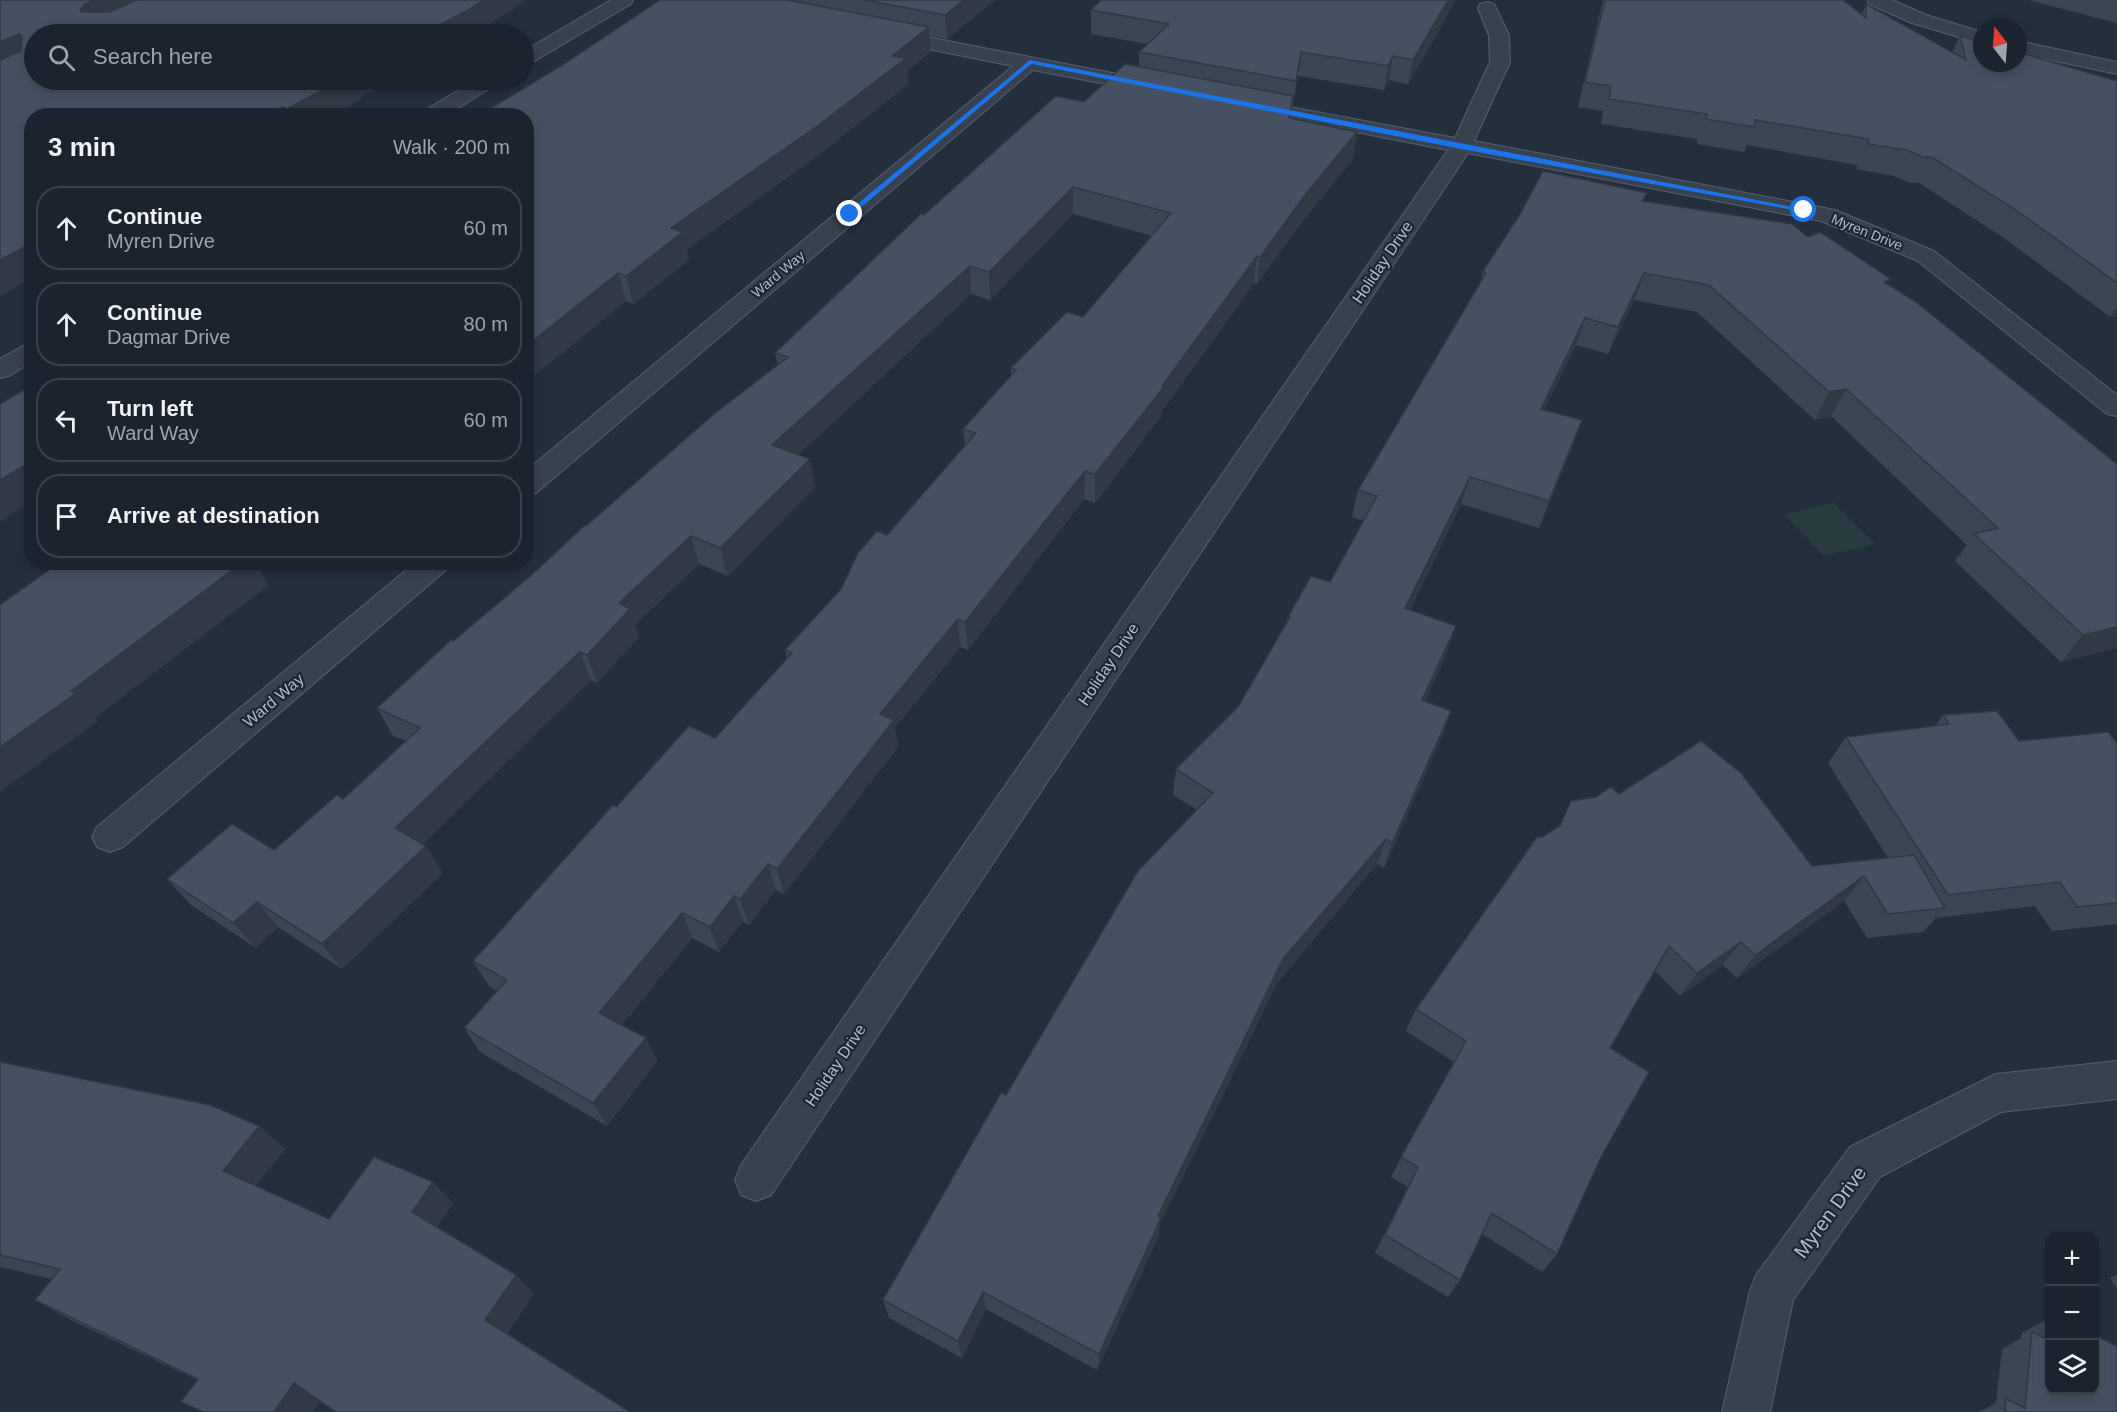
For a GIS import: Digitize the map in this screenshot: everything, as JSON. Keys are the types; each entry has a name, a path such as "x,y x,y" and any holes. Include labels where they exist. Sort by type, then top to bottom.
{"street":[{"path":"534,53 624,0"},
{"path":"1876,0 1919,19 1973,35"},
{"name":"Holiday Drive","path":"756,1180 1461,147 1500,62 1499,35 1488,8"},
{"path":"866,31 1170,90"},
{"path":"2027,49 2117,68"},
{"name":"Ward Way","path":"534,479 1030,62"},
{"path":"443,108 473,90"},
{"name":"Myren Drive","path":"1228,101 1827,215 1926,256 2116,407"},
{"path":"0,370 24,356"},
{"name":"Ward Way","path":"110,837 427,570"},
{"name":"Myren Drive","path":"1746,1412 1772,1291 1865,1162 1996,1093 2117,1080"}],"green space":[{"path":"1834,503 1874,544 1824,556 1784,514"}],"building":[{"path":"0,0 94,0 85,4 80,10 82,12 109,12 137,0 484,0 441,24 24,24 24,90 322,90 289,108 24,108 24,247 0,260 0,60 21,51 22,36 19,34 0,42"},
{"path":"660,0 788,0 929,27 892,56 906,58 816,127 671,228 683,232 626,276 618,273 534,340 534,108 491,108 521,90 534,90 534,82"},
{"path":"864,0 964,0 945,15"},
{"path":"1101,0 1448,0 1413,60 1393,56 1388,66 1301,52 1296,81 1139,52 1169,24 1091,10"},
{"path":"1605,0 1843,0 1866,18 1866,4 1966,60 1960,36 1973,40 1973,72 2027,72 2027,55 2117,81 2117,283 2019,212 1932,157 1923,157 1907,150 1868,144 1869,139 1755,120 1754,127 1706,119 1707,114 1609,99 1611,86 1585,82"},
{"path":"1125,64 1293,96 1289,118 1357,132 1305,195 1260,257 1257,256 1162,386 1164,387 1095,474 1085,471 965,622 958,619 880,714 894,720 777,869 768,864 740,899 734,896 710,927 682,913 599,1013 646,1038 593,1103 464,1028 507,980 473,961 613,805 616,807 689,726 715,738 792,653 785,650 841,589 858,553 877,531 887,535 976,433 963,429 1016,370 1011,368 1067,312 1083,317 1171,213 1073,187 989,272 970,266 772,445 810,459 720,548 691,536 619,603 630,609 587,655 580,652 395,828 426,846 322,944 257,902 233,923 167,879 232,824 274,850 337,795 343,799 420,728 377,708 451,640 453,641 534,573 584,526 714,414 788,357 775,353 921,214 924,215 1056,96 1084,102"},
{"path":"1543,171 1647,193 1642,201 1792,224 1808,237 1820,232 1891,279 1884,282 1916,302 2117,464 2117,627 2083,635 1974,534 1998,528 1846,389 1829,392 1709,285 1644,273 1618,327 1585,318 1541,409 1582,420 1549,501 1470,477 1405,608 1456,626 1422,700 1451,711 1392,843 1386,839 1283,959 1158,1216 1161,1218 1099,1354 983,1292 958,1341 883,1300 1001,1093 1006,1095 1138,871 1213,793 1176,769 1238,707 1311,576 1330,582 1377,496 1358,490 1486,273 1483,271 1519,216"},
{"path":"24,390 24,466 0,480 0,404"},
{"path":"49,570 232,570 71,691 75,694 0,747 0,605"},
{"path":"1997,711 2019,741 2108,732 2117,743 2117,903 2077,907 2060,882 1948,895 1846,737 1949,724 1943,715"},
{"path":"1701,741 1741,773 1812,866 1914,855 1945,908 1888,914 1864,876 1755,955 1741,942 1697,973 1669,946 1610,1048 1649,1072 1601,1157 1557,1254 1492,1213 1460,1280 1385,1235 1418,1167 1401,1157 1466,1041 1416,1009 1537,837 1542,837 1560,826 1571,801 1596,797 1611,787 1619,794"},
{"path":"0,1062 210,1105 259,1126 223,1171 329,1219 374,1157 433,1182 412,1212 516,1275 485,1320 630,1412 336,1412 294,1383 274,1412 203,1412 181,1402 198,1379 35,1300 60,1269 0,1255"},
{"path":"2032,1332 2045,1338 2045,1394 2099,1394 2099,1337 2117,1346 2117,1412 2005,1412 2006,1399 2025,1408"}],"route":[{"path":"850,214 1030,62 1461,147 1804,210"}]}
